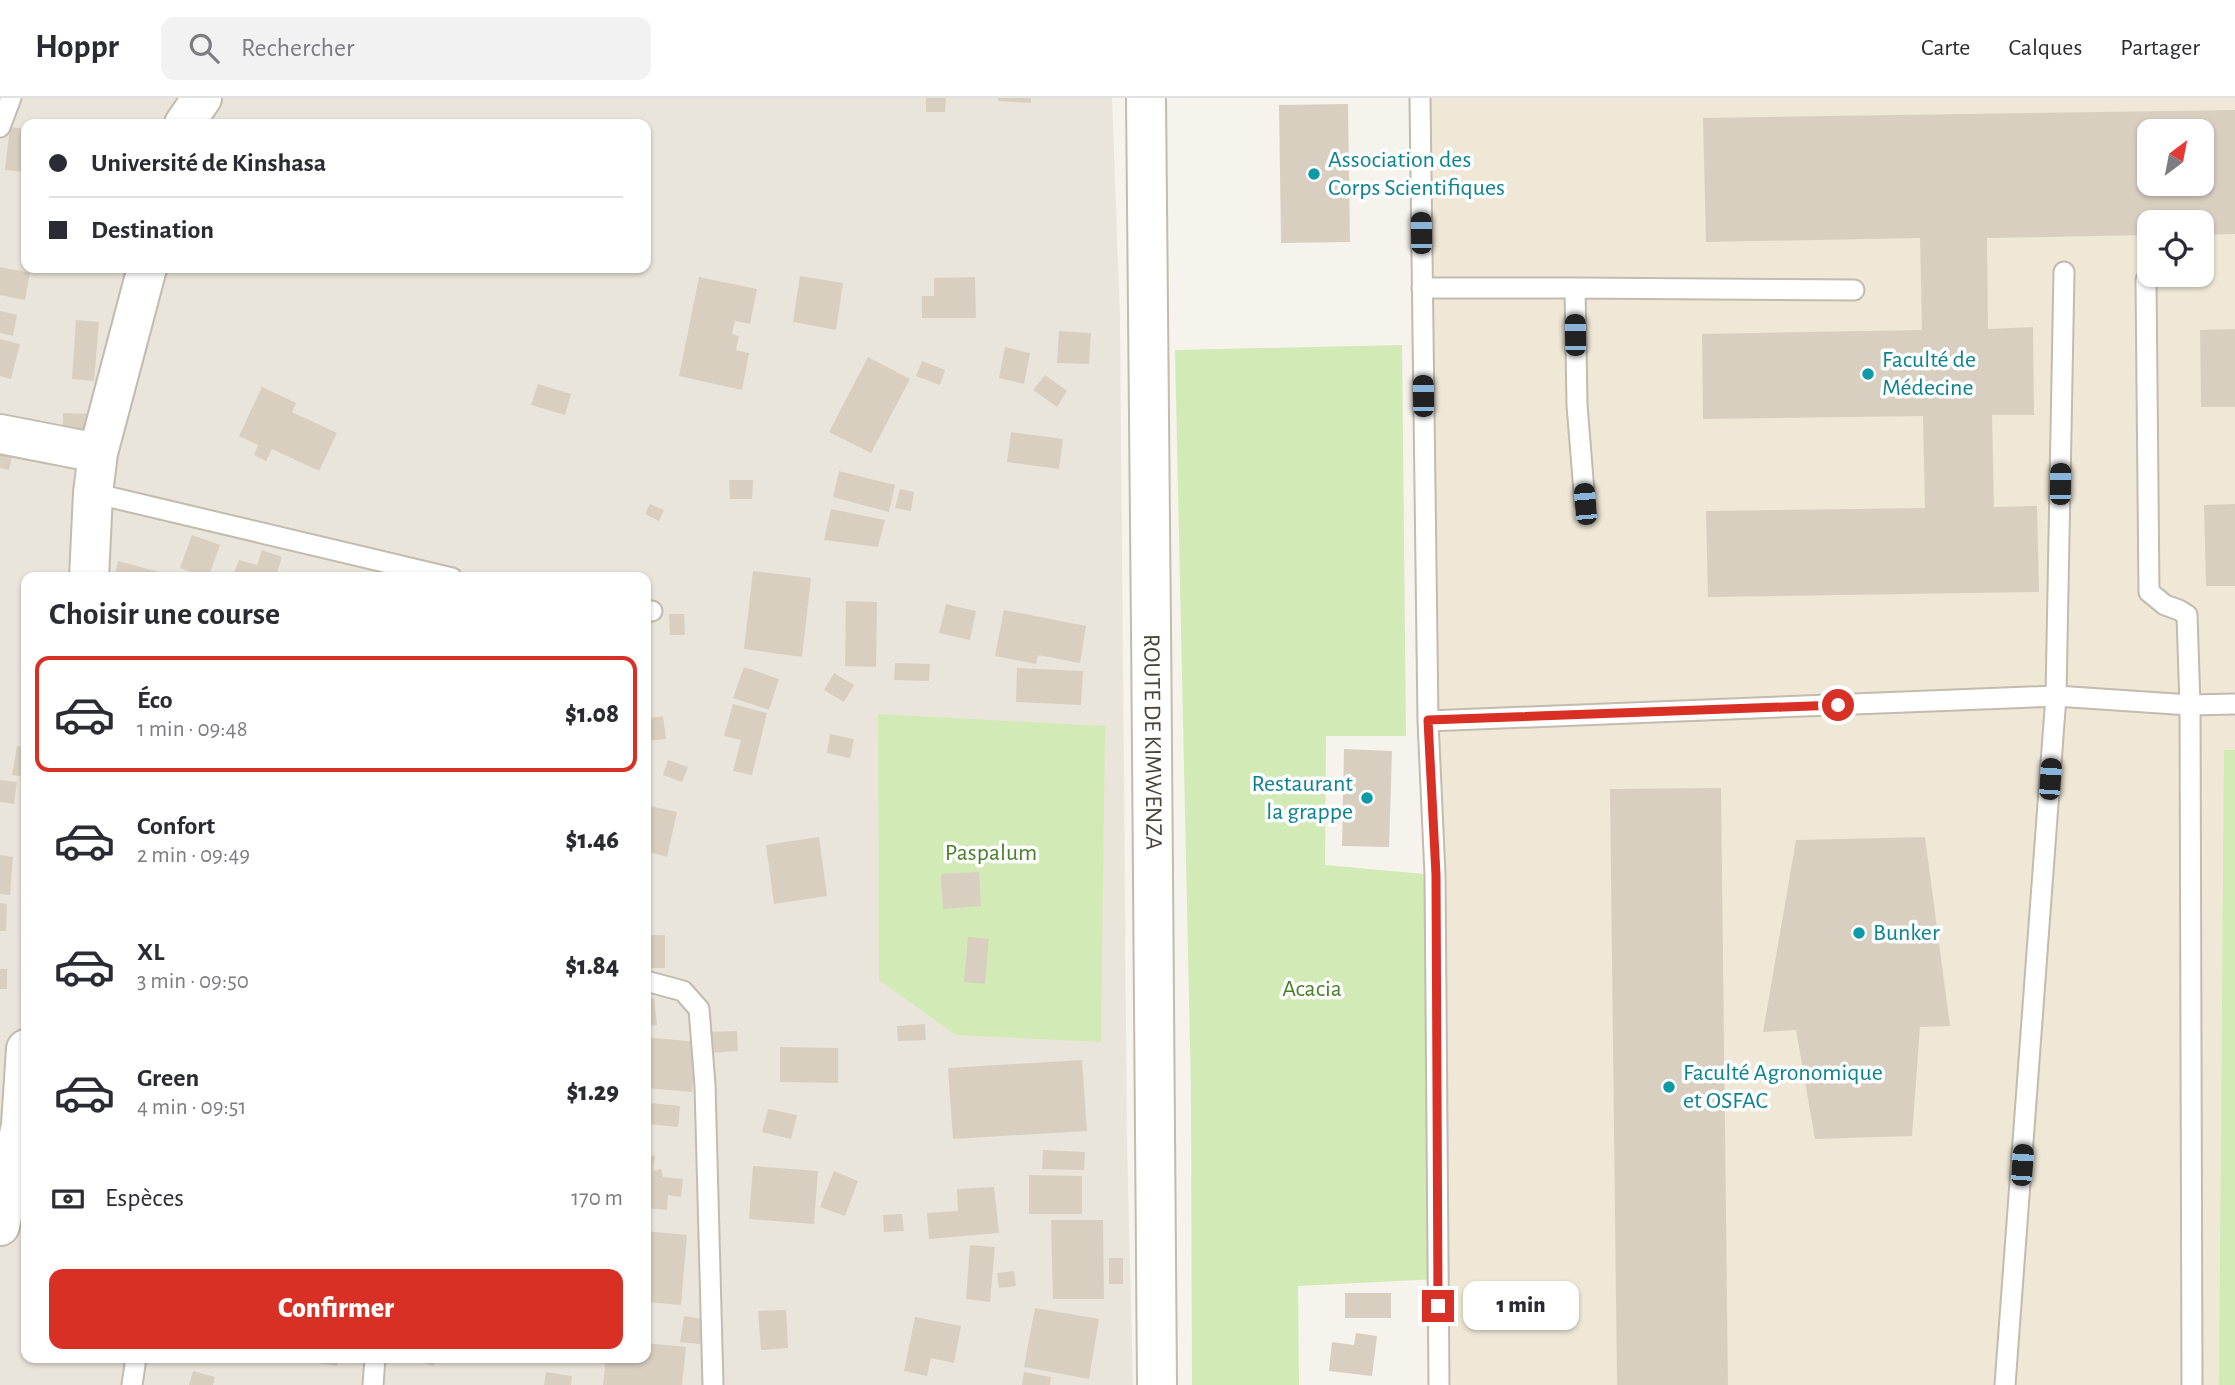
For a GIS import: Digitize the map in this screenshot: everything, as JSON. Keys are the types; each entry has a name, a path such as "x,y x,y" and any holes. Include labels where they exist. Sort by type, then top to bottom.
{"street":[{"path":"187,119 202,98"},
{"name":"ROUTE DE KIMWENZA","path":"1146,98 1157,1385"},
{"path":"89,572 98,453 146,273"},
{"path":"0,434 98,453"},
{"path":"0,1226 21,1112"}],"lane":[{"path":"0,127 11,98"},
{"path":"1420,98 1428,720 1436,875 1439,1385"},
{"path":"2005,1385 2056,696 2064,272"},
{"path":"2146,287 2149,592 2165,605 2187,615 2190,705 2192,1385"},
{"path":"1422,288 1854,290"},
{"path":"1574,288 1577,405 1585,504"},
{"path":"93,493 427,572"},
{"path":"1428,720 2056,696 2190,705 2235,704"},
{"path":"651,982 683,991 699,1009 705,1085 713,1385"},
{"path":"132,1385 135,1363"},
{"path":"373,1385 375,1363"}],"shaded area":[{"path":"0,98 1112,98 1120,315 1127,1141 1133,1385 0,1385"},
{"path":"1420,98 2235,98 2235,1385 1439,1385"}],"green space":[{"name":"Acacia","path":"1402,345 1406,736 1326,736 1325,865 1435,875 1437,1279 1298,1286 1299,1385 1192,1385 1191,1091 1175,350"},
{"name":"Paspalum","path":"878,714 1105,726 1101,1042 956,1035 879,980"},
{"path":"2224,750 2235,750 2235,1385 2219,1385"}],"building":[{"path":"926,98 946,98 945,112 926,112"},
{"path":"997,98 1031,98 1031,103 999,101"},
{"name":"Association des Corps Scientifiques","path":"1348,104 1350,242 1281,243 1279,105"},
{"name":"Faculté de Médecine","path":"2235,110 2235,234 2214,235 2214,210 2137,210 2137,235 1987,238 1988,329 2033,327 2034,415 1992,415 1994,507 2037,506 2039,592 1708,597 1706,511 1925,508 1923,416 1703,419 1702,334 1922,330 1920,238 1706,242 1703,118"},
{"path":"10,127 21,128 21,172 5,170"},
{"path":"0,267 30,273 25,300 0,295"},
{"path":"800,276 843,283 836,330 793,322"},
{"path":"699,277 757,289 750,324 735,321 732,334 739,336 736,350 749,353 742,390 679,376"},
{"path":"975,277 976,318 922,318 922,296 934,296 934,278"},
{"path":"0,311 17,315 13,336 0,333"},
{"path":"76,320 99,322 94,381 72,379"},
{"path":"2235,329 2235,407 2201,407 2200,330"},
{"path":"1059,331 1091,333 1089,364 1057,363"},
{"path":"0,339 20,344 11,379 0,376"},
{"path":"1005,347 1030,353 1024,384 999,378"},
{"path":"868,357 910,379 871,453 829,432"},
{"path":"922,361 945,370 940,385 916,376"},
{"path":"1045,375 1067,391 1057,407 1033,390"},
{"path":"538,384 571,394 565,415 531,405"},
{"path":"262,387 296,403 292,412 337,433 319,471 272,449 266,461 254,455 258,445 239,436"},
{"path":"63,413 92,414 92,430 63,430"},
{"path":"1011,432 1063,439 1059,469 1007,462"},
{"path":"0,445 14,448 9,470 0,468"},
{"path":"839,471 895,485 889,512 833,497"},
{"path":"729,480 753,480 752,499 730,499"},
{"path":"900,489 914,492 911,511 895,508"},
{"path":"650,504 664,510 659,521 645,514"},
{"path":"2235,504 2235,586 2206,586 2204,505"},
{"path":"831,509 885,520 878,547 824,540"},
{"path":"192,535 220,545 210,572 191,572 180,568"},
{"path":"262,550 282,557 277,572 234,572 239,560 257,565"},
{"path":"118,561 159,572 115,572"},
{"path":"753,571 811,578 802,657 744,649"},
{"path":"846,601 877,602 876,667 845,666"},
{"path":"946,604 976,611 970,640 939,633"},
{"path":"1004,610 1086,626 1080,663 1038,655 1036,664 995,656"},
{"path":"669,614 684,614 685,635 670,635"},
{"path":"895,663 930,664 929,681 894,680"},
{"path":"744,667 779,679 769,710 733,698"},
{"path":"1017,668 1083,671 1081,705 1016,702"},
{"path":"834,673 854,685 844,702 824,690"},
{"path":"733,704 767,713 752,775 733,771 741,740 724,736"},
{"path":"663,716 666,739 651,740 651,718"},
{"path":"830,734 854,739 850,758 827,753"},
{"path":"17,746 21,747 21,776 12,775"},
{"name":"Restaurant la grappe","path":"1344,749 1392,751 1389,847 1342,846"},
{"path":"668,760 688,767 682,782 663,775"},
{"path":"0,780 17,782 14,804 0,802"},
{"name":"Faculté Agronomique et OSFAC","path":"1721,788 1728,1385 1617,1385 1610,789"},
{"path":"651,806 677,812 667,857 651,852"},
{"path":"819,837 827,896 774,904 766,845"},
{"name":"Bunker","path":"1925,837 1950,1026 1920,1027 1912,1136 1815,1139 1796,1030 1763,1032 1796,840"},
{"path":"0,855 13,857 10,895 0,894"},
{"path":"979,872 981,906 943,909 941,874"},
{"path":"0,903 7,904 6,931 0,931"},
{"path":"651,935 665,935 665,968 651,968"},
{"path":"968,937 989,939 985,984 964,982"},
{"path":"0,969 7,969 7,989 0,989"},
{"path":"651,998 654,998 657,1025 651,1026"},
{"path":"925,1024 926,1040 898,1041 897,1026"},
{"path":"737,1031 738,1051 710,1053 709,1032"},
{"path":"651,1037 697,1042 692,1092 651,1088"},
{"path":"780,1047 838,1048 838,1083 780,1082"},
{"path":"1082,1060 1087,1131 953,1139 948,1068"},
{"path":"651,1103 680,1106 678,1127 651,1124"},
{"path":"768,1109 797,1115 791,1139 762,1132"},
{"path":"1043,1150 1085,1152 1084,1170 1042,1169"},
{"path":"651,1156 655,1156 653,1171 661,1169 663,1177 683,1179 681,1197 668,1195 667,1210 651,1208"},
{"path":"753,1166 818,1171 814,1224 749,1219"},
{"path":"834,1171 858,1181 845,1216 820,1207"},
{"path":"1029,1175 1082,1176 1082,1214 1029,1214"},
{"path":"994,1187 999,1233 929,1239 927,1213 958,1211 957,1189"},
{"path":"902,1214 904,1231 884,1232 883,1215"},
{"path":"1051,1220 1103,1220 1104,1299 1053,1299"},
{"path":"651,1231 687,1235 681,1305 651,1302"},
{"path":"970,1245 995,1247 990,1302 966,1299"},
{"path":"1109,1258 1123,1258 1123,1284 1109,1284"},
{"path":"1014,1271 1016,1286 999,1288 997,1273"},
{"path":"1345,1293 1391,1293 1391,1318 1345,1318"},
{"path":"1035,1308 1099,1319 1089,1379 1024,1367"},
{"path":"786,1310 788,1348 761,1350 758,1311"},
{"path":"684,1316 703,1319 700,1344 680,1342"},
{"path":"915,1317 961,1326 954,1363 931,1358 927,1376 904,1371"},
{"path":"1356,1333 1377,1336 1372,1376 1329,1371 1332,1342 1354,1345"},
{"path":"651,1344 686,1347 682,1385 603,1385 605,1363 651,1363"},
{"path":"193,1371 215,1377 213,1385 189,1385"},
{"path":"546,1372 572,1376 571,1385 544,1385"},
{"path":"1024,1372 1051,1377 1050,1385 1022,1385"}],"place":[{"name":"Association des Corps Scientifiques","path":"1314,174"},
{"name":"Faculté de Médecine","path":"1868,374"},
{"name":"Restaurant la grappe","path":"1367,798"},
{"name":"Bunker","path":"1859,933"},
{"name":"Faculté Agronomique et OSFAC","path":"1669,1087"}],"route":[{"path":"1438,1306 1436,875 1428,720 1838,705"}]}
